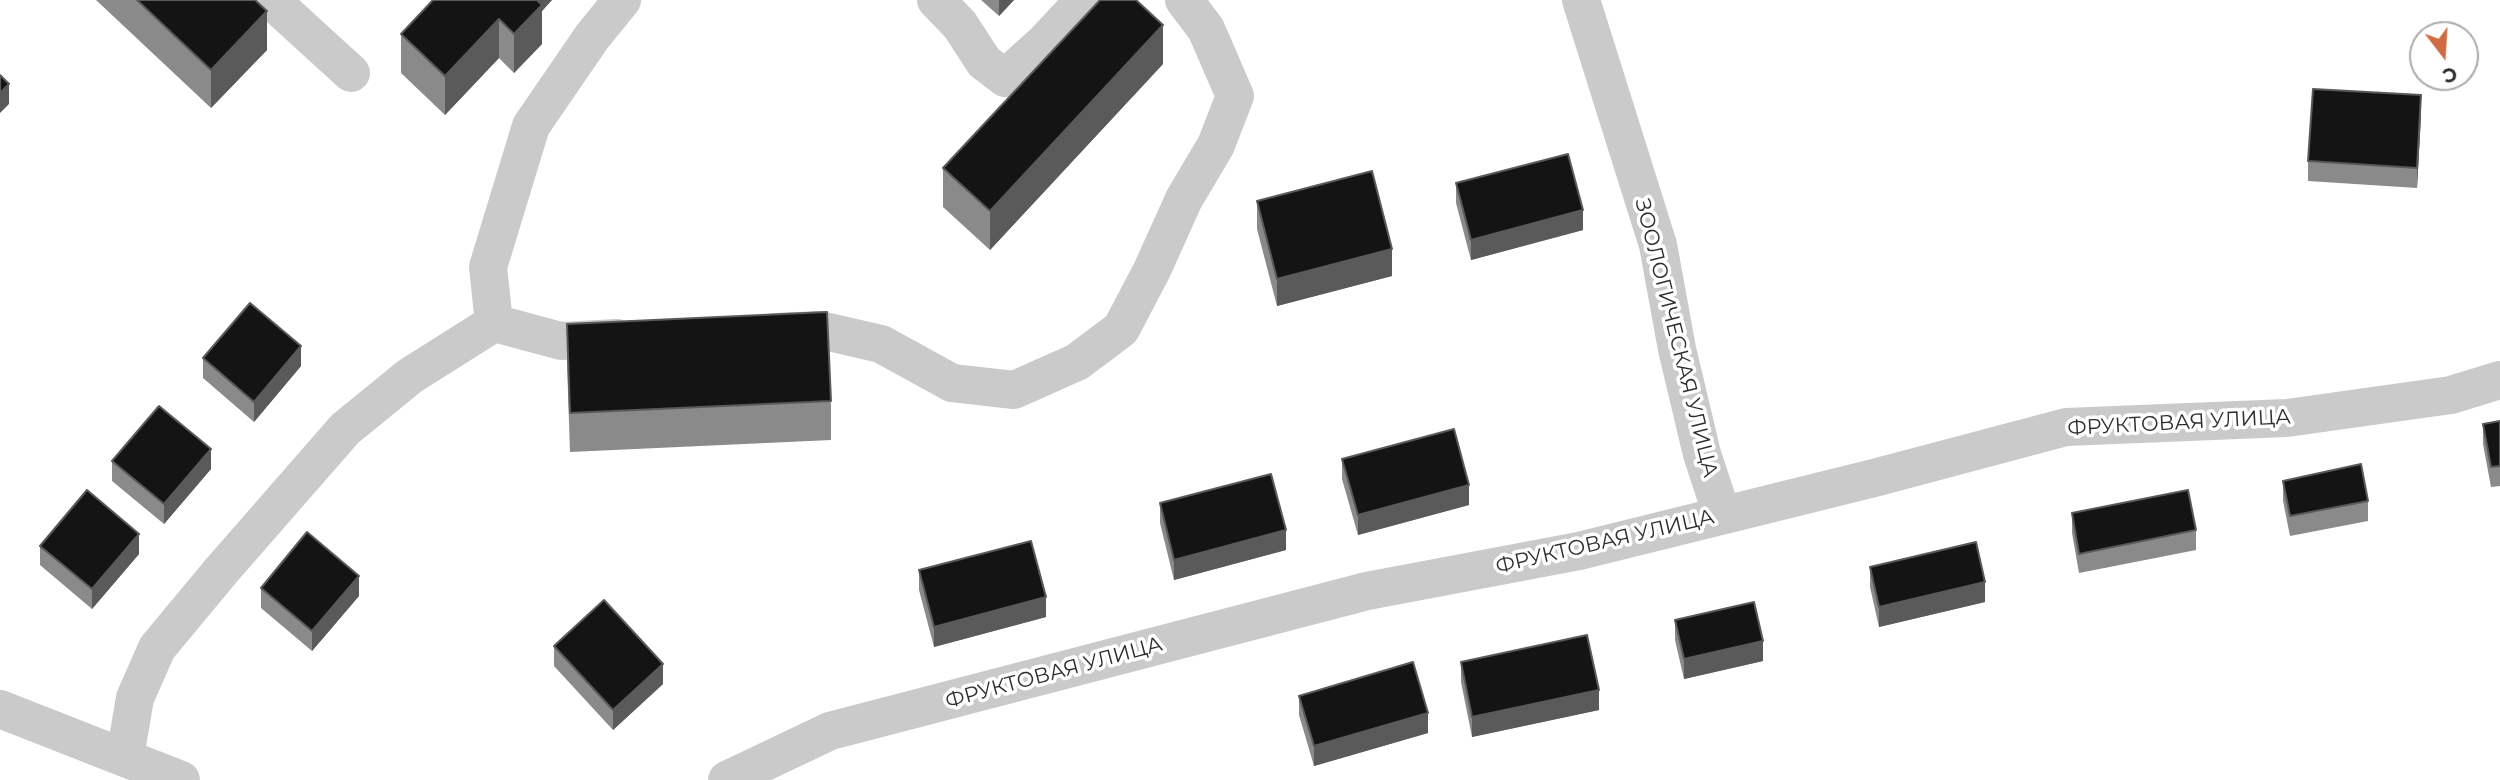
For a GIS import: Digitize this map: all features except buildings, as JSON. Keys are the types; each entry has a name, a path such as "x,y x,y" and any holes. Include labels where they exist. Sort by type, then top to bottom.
{"street":[{"path":"271,0 351,73"},
{"path":"494,323 488,267 531,126 592,37 622,0"},
{"path":"936,0 960,25 984,62 1005,78 1044,43 1084,0"},
{"path":"735,334 820,330 881,344 952,383 1014,390 1077,362 1121,329 1152,270 1184,199 1216,145 1235,96 1206,29 1184,0"},
{"name":"ЗООЛОГИЧЕСКАЯ УЛИЦА","path":"1581,0 1658,244 1677,349 1702,454 1722,515"},
{"path":"125,757 135,698 157,648 345,429 410,376 494,323 561,341 653,336"},
{"name":"ФРУКТОВАЯ УЛИЦА","path":"727,780 830,731 1367,591 1580,551 2066,427 2287,418 2451,396 2500,380"},
{"path":"0,709 181,780"}]}
